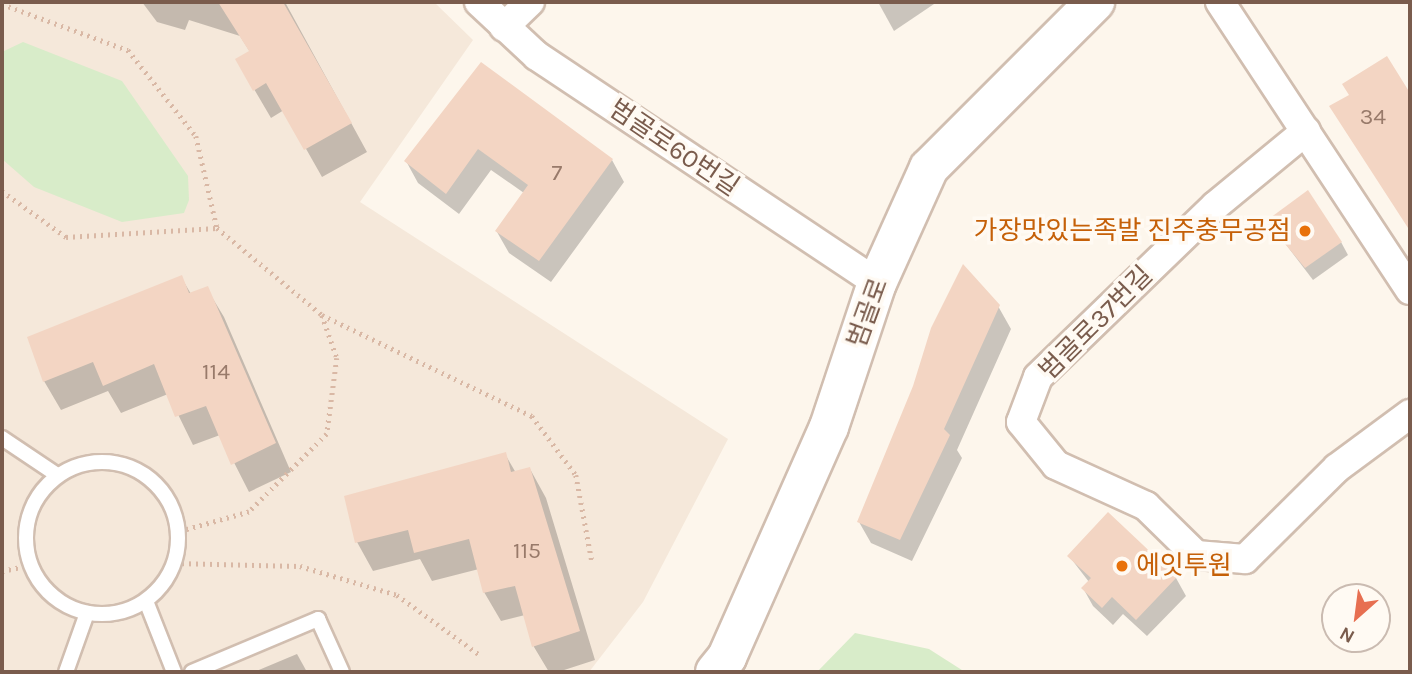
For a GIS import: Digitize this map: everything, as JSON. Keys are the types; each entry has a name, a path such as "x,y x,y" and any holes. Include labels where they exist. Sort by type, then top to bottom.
{"street":[{"name":"범골로60번길","path":"479,2 537,56 877,283"},
{"path":"504,27 530,2"},
{"name":"범골로","path":"715,672 727,657 829,427 877,283 929,167 1096,2"},
{"path":"1220,2 1410,290"},
{"name":"범골로37번길","path":"1306,131 1215,206 1038,377 1021,422 1056,466 1146,506 1196,555 1245,559 1336,468 1410,414"}],"lane":[{"path":"2,438 57,475"},
{"path":"103,461 127,465 148,476 165,494 178,532 175,563 163,584 146,601 128,610 87,613 63,604 44,587 31,565 25,541 28,516 39,493 57,475 79,464 103,461"},
{"path":"146,601 174,672"},
{"path":"66,672 87,613"},
{"path":"192,672 318,619 342,672"}],"path":[{"path":"2,4 128,50 196,136 217,228 323,315 532,416 576,475 592,561"},
{"path":"2,191 65,237 217,228"},
{"path":"178,532 249,512 327,433 337,358 323,315"},
{"path":"175,563 300,566 397,595 480,655"},
{"path":"2,571 31,565"}],"shaded area":[{"path":"2,2 434,2 473,40 360,202 728,439 643,602 589,672 2,672"}],"green space":[{"path":"23,42 122,81 188,176 189,200 184,213 122,222 34,187 2,159 2,52"},
{"path":"855,633 929,649 965,672 817,672"}],"building":[{"path":"218,2 283,2 352,123 304,150 266,83 253,91 235,59 249,51"},
{"path":"1387,56 1410,93 1410,231 1329,106 1349,95 1342,84"},
{"path":"481,62 613,159 539,261 495,231 528,185 478,149 446,194 404,161"},
{"name":"가장맛있는족발 진주충무공점","path":"1308,190 1342,242 1305,268 1266,221"},
{"path":"963,264 1000,305 944,429 950,435 900,540 857,522 913,386 931,328"},
{"path":"182,275 189,293 208,286 276,443 231,465 206,406 175,417 154,364 103,386 93,362 43,382 27,337"},
{"path":"506,452 511,472 530,467 580,631 532,647 515,586 483,593 469,539 414,553 408,530 355,543 344,496"},
{"name":"에잇투원","path":"1108,512 1177,577 1136,620 1112,597 1102,608 1081,588 1091,578 1067,556"}],"place":[{"name":"가장맛있는족발 진주충무공점","path":"1305,231"},
{"name":"에잇투원","path":"1122,566"}]}
